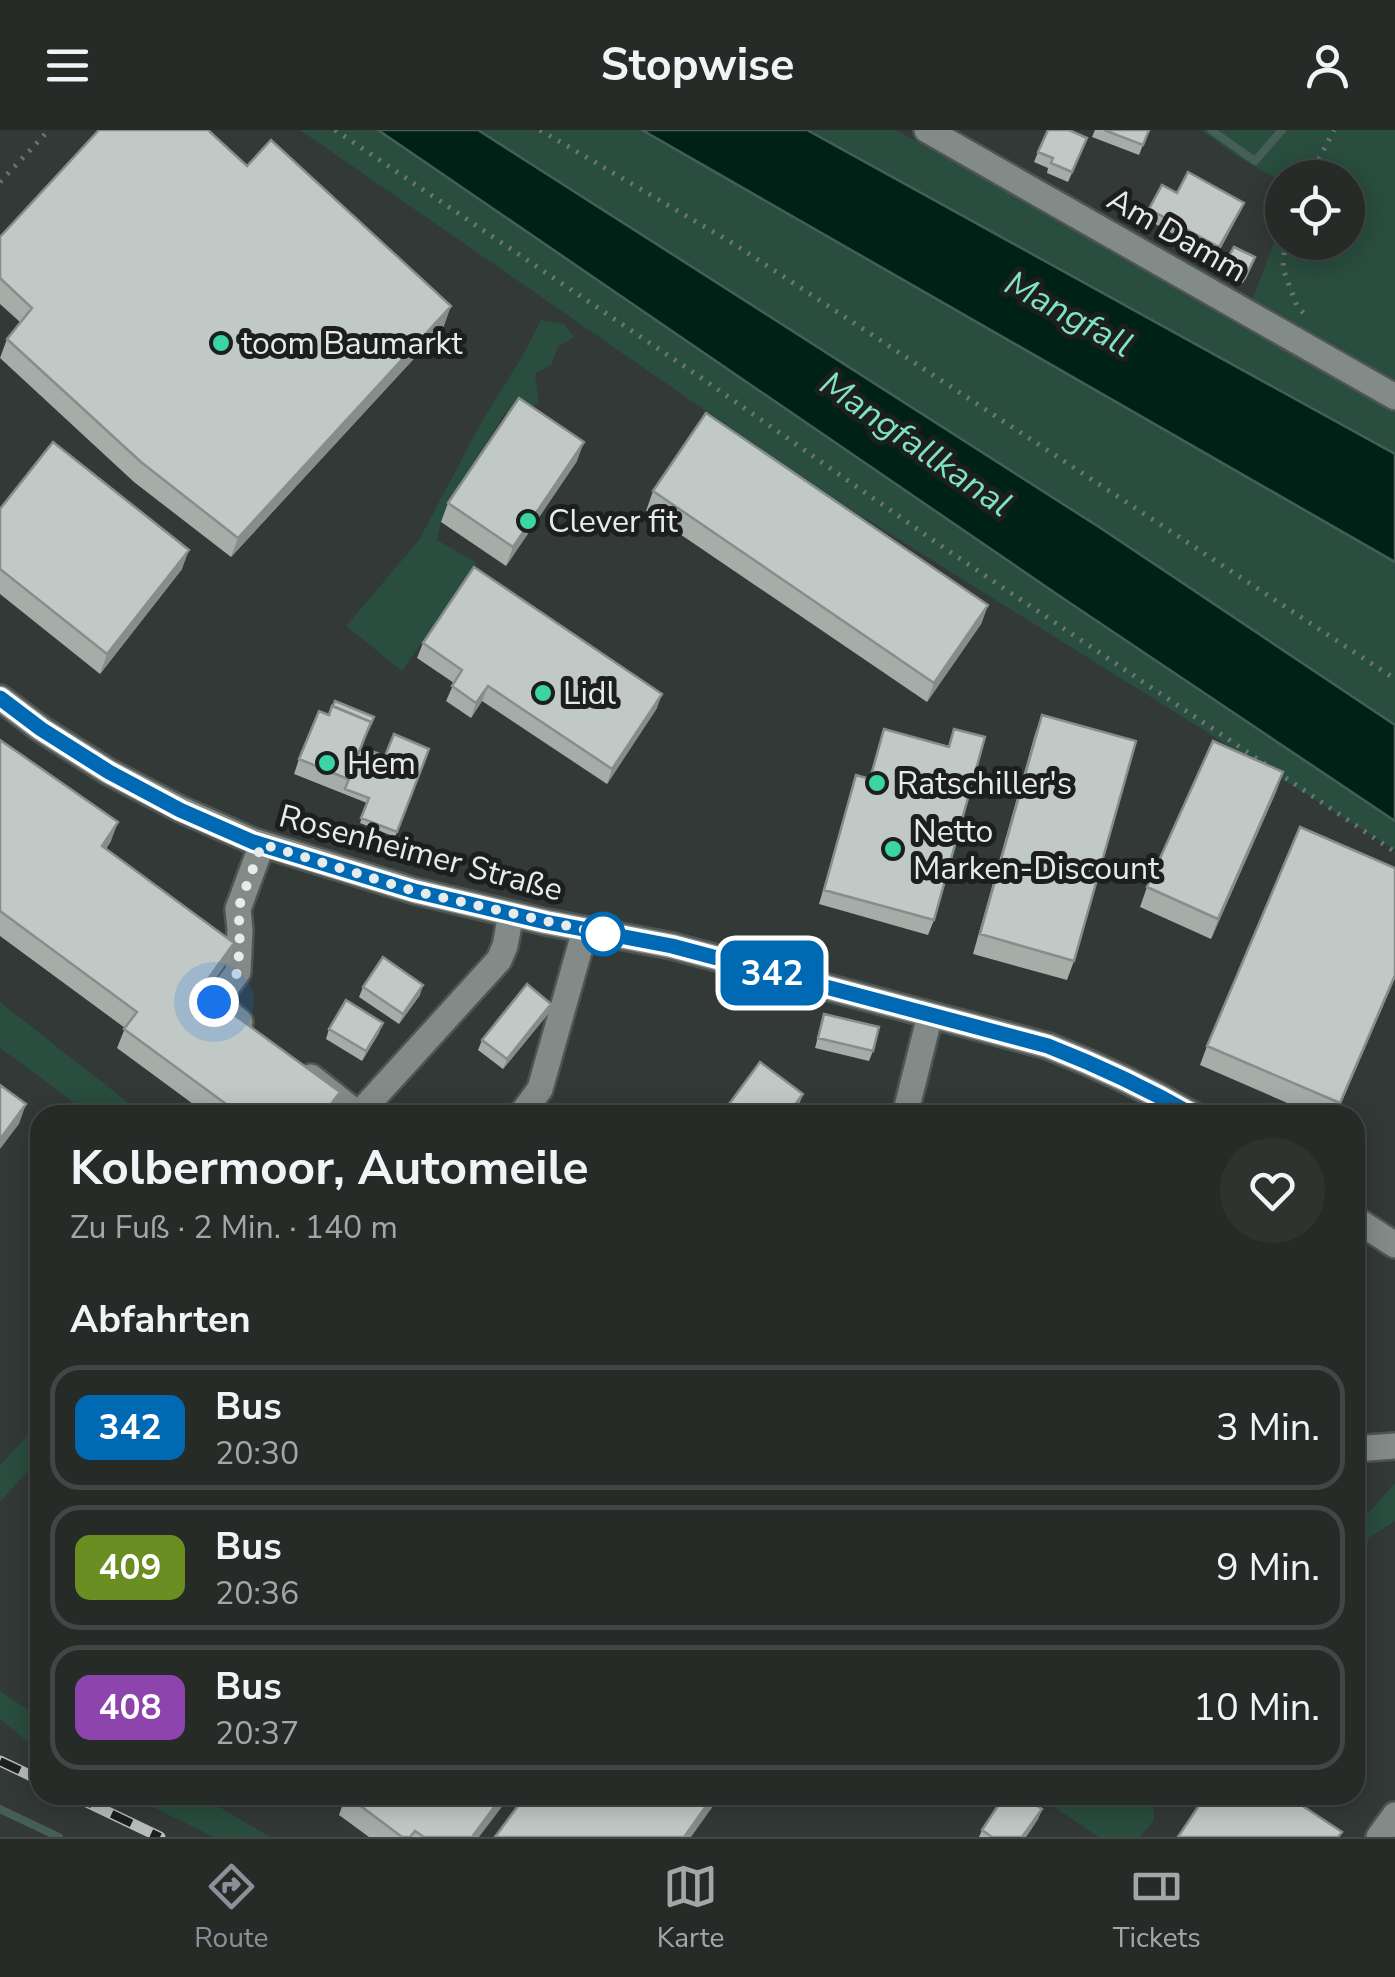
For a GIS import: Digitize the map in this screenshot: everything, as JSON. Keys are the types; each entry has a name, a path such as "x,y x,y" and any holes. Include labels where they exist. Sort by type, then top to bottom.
{"street":[{"name":"Am Damm","path":"927,130 1395,398"},
{"name":"Rosenheimer Straße","path":"0,698 109,772 180,810 262,844 414,891 672,946 1048,1046 1100,1066 1176,1105"},
{"path":"258,1036 214,1002 238,972 238,909 262,844"},
{"path":"367,1105 498,960 512,914"},
{"path":"529,1105 540,1090 585,930"},
{"path":"908,1105 930,1015"},
{"path":"286,1058 345,1105"},
{"path":"1365,1226 1395,1245"},
{"path":"1365,1448 1395,1446"},
{"path":"1378,1837 1395,1815"}],"path":[{"path":"0,182 49,130"},
{"path":"335,130 1395,852"},
{"path":"540,130 734,244 1395,680"},
{"path":"1319,160 1334,130"},
{"path":"1284,260 1283,269 1298,306 1312,322 1299,342"}],"shaded area":[{"path":"300,130 896,130 1395,410 1395,850 823,492"},
{"path":"1201,130 1395,130 1395,381 1252,300 1267,260 1365,260 1365,160 1265,160 1265,172"},
{"path":"541,320 564,324 574,337 558,347 552,364 535,374 539,404 505,413 441,522 437,540 477,563 402,671 346,626 419,540"},
{"path":"0,1002 131,1105 77,1105 0,1048"},
{"path":"30,1433 30,1468 0,1502 0,1465"},
{"path":"1395,1483 1395,1521 1369,1538 1365,1548 1365,1517"},
{"path":"0,1691 30,1711 30,1744 0,1719"},
{"path":"148,1805 216,1805 270,1837 214,1837"},
{"path":"1051,1805 1153,1805 1154,1820 1140,1837 1099,1837"}],"water":[{"name":"Mangfallkanal","path":"378,130 478,130 1099,527 1395,725 1395,821 1064,599"},
{"name":"Mangfall","path":"642,130 807,130 1395,454 1395,562"}],"building":[{"name":"toom Baumarkt","path":"99,130 208,130 247,166 271,140 451,306 238,538 141,462 7,339 32,308 0,278 0,237"},
{"path":"1048,130 1069,130 1087,138 1072,172 1038,152"},
{"path":"1104,130 1149,130 1143,145"},
{"path":"1188,172 1244,203 1219,247 1149,209 1162,185 1177,193"},
{"path":"1234,247 1255,257 1245,278 1223,267"},
{"path":"519,398 584,442 513,547 448,503"},
{"path":"706,413 988,605 934,683 653,491"},
{"path":"53,442 189,550 107,654 0,569 0,509"},
{"name":"Lidl","path":"474,567 662,694 612,769 488,686 476,703 452,686 462,670 423,643"},
{"path":"335,701 374,717 367,732 371,722 333,706"},
{"name":"Hem","path":"332,706 371,722 348,779 299,759 319,711 329,715"},
{"path":"1042,715 1136,741 1074,961 980,934"},
{"name":"Netto Marken-Discount","path":"884,729 949,747 954,729 985,737 934,920 824,890 856,775 870,779"},
{"path":"394,734 429,749 397,832 361,818 369,798 345,789 361,747 385,756"},
{"path":"0,740 118,822 102,846 234,943 200,990 340,1092 330,1105 227,1105 124,1029 137,1012 0,911"},
{"path":"1213,741 1283,772 1218,919 1147,887"},
{"path":"1300,827 1395,868 1395,975 1340,1103 1207,1046"},
{"path":"383,957 423,985 403,1014 363,987"},
{"path":"527,984 551,1004 507,1059 482,1040"},
{"path":"346,1000 383,1023 366,1051 329,1029"},
{"path":"824,1014 879,1027 873,1051 818,1038"},
{"path":"760,1062 803,1094 795,1105 728,1105"},
{"path":"0,1085 26,1104 0,1139"},
{"path":"359,1805 496,1805 472,1837 424,1837 415,1831 410,1837 402,1837"},
{"path":"519,1805 707,1805 684,1837 495,1837"},
{"path":"998,1805 1036,1805 1042,1809 1022,1837 992,1837 982,1830"},
{"path":"1199,1805 1301,1805 1342,1832 1338,1837 1178,1837"}],"waterway":[{"path":"1211,130 1255,161 1282,130"},
{"path":"0,1809 59,1837"}],"railway":[{"path":"0,1761 30,1775"},
{"path":"93,1805 160,1837"}],"bus line":[{"name":"342","path":"0,698 109,772 180,810 253,842 414,891 672,946 1048,1046 1100,1066 1176,1105"}],"place":[{"name":"toom Baumarkt","path":"221,343"},
{"name":"Clever fit","path":"528,521"},
{"name":"Lidl","path":"543,693"},
{"name":"Hem","path":"327,763"},
{"name":"Ratschiller's","path":"877,783"},
{"name":"Netto Marken-Discount","path":"893,849"}],"route":[{"path":"214,1002 238,972 238,909 262,844 414,891 603,934"}]}
